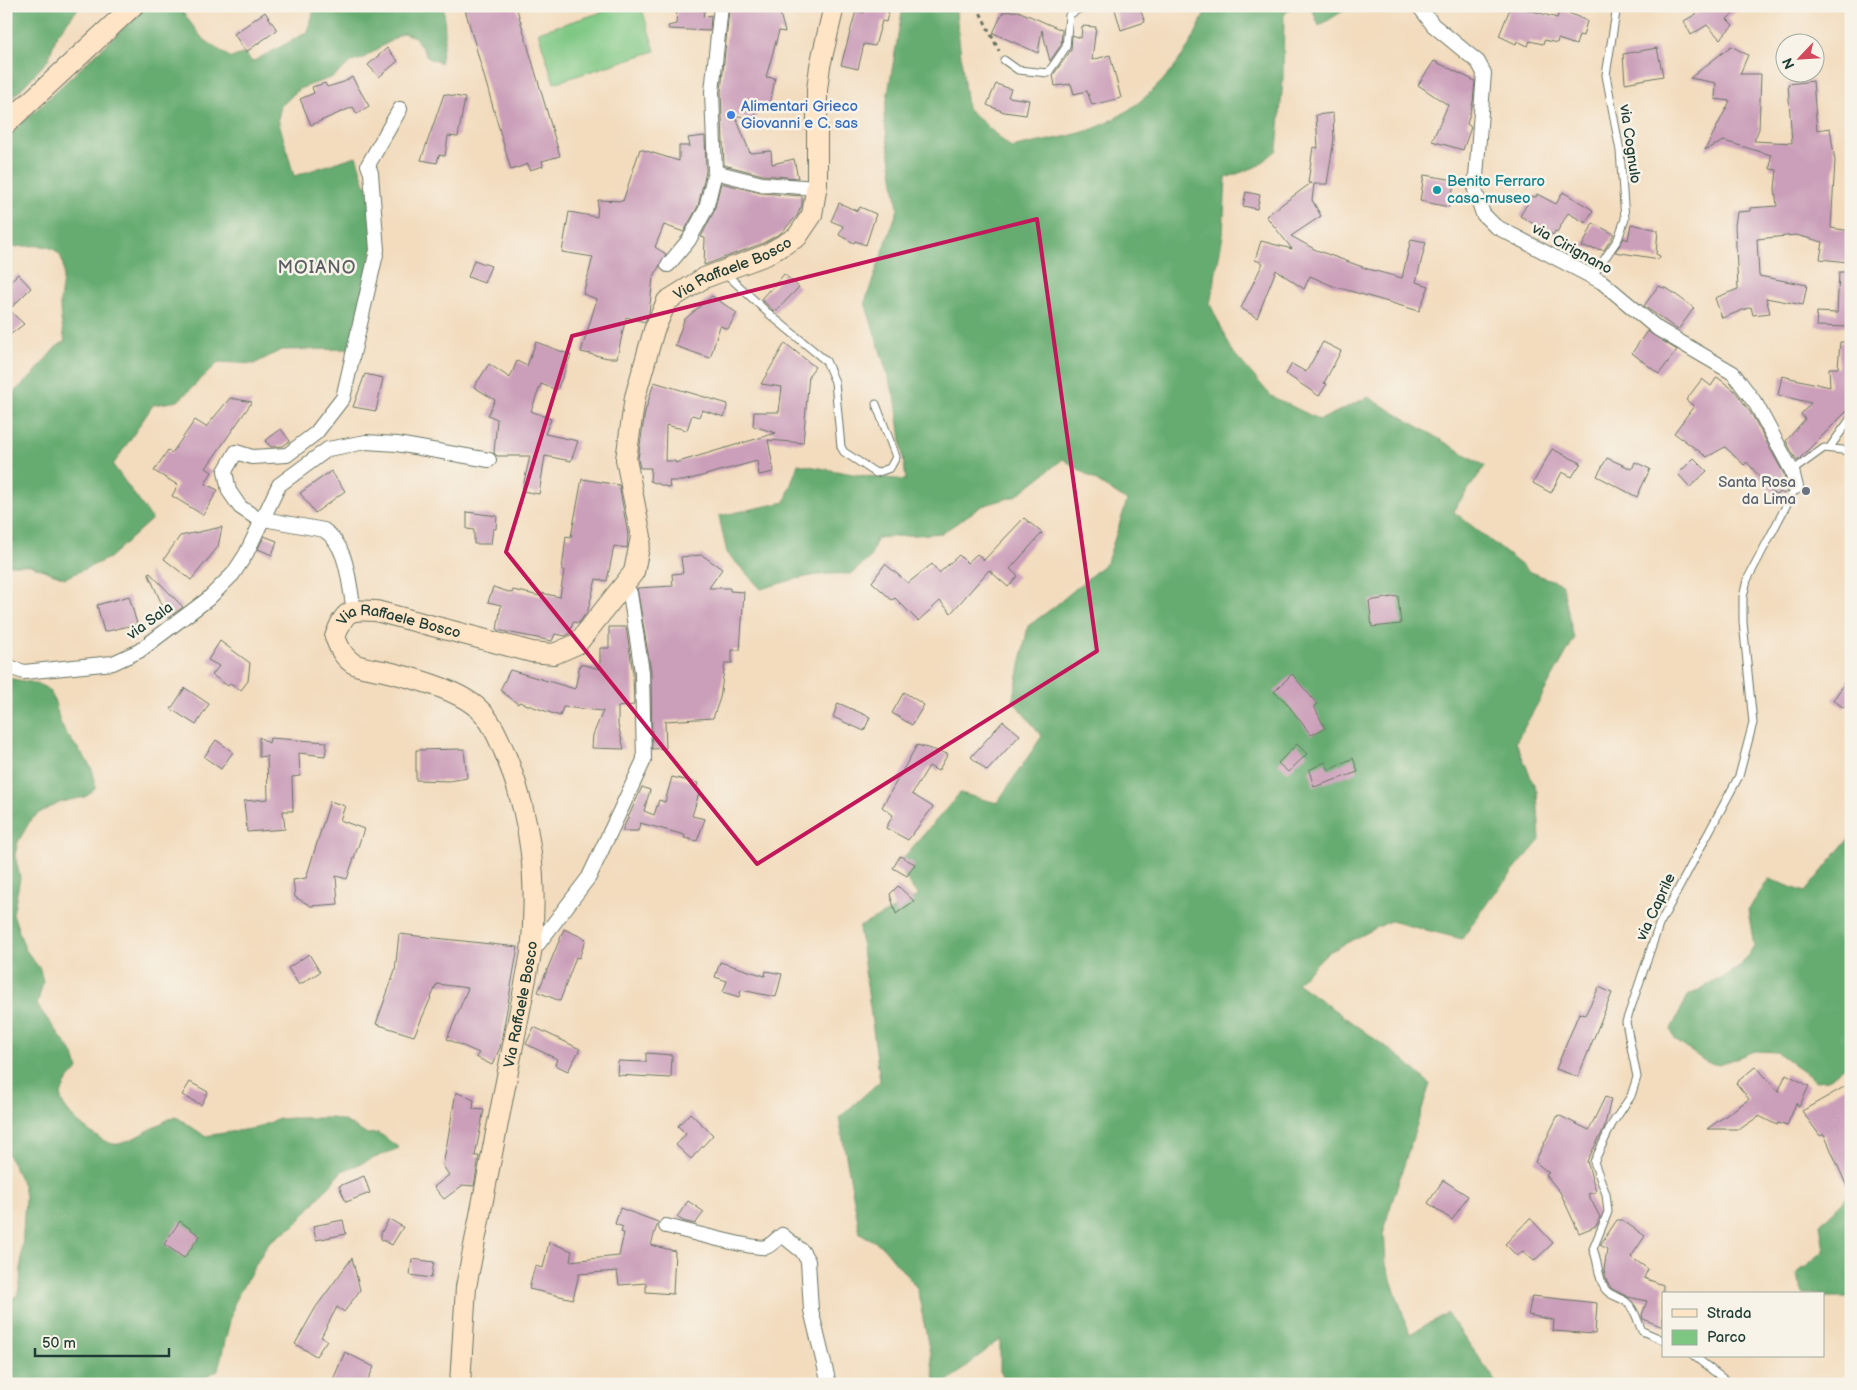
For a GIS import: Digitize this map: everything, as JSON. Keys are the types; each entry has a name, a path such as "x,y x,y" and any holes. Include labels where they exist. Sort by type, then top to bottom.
{"street":[{"path":"6,124 133,6"},
{"path":"668,265 689,240 706,208 715,172 712,92 721,6"},
{"name":"Via Raffaele Bosco","path":"460,1384 466,1287 531,953 536,908 524,808 512,770 494,729 479,709 462,698 412,678 353,663 341,652 335,637 344,615 354,610 376,611 532,652 554,654 576,644 634,572 641,537 626,459 635,396 654,330 667,301 686,287 766,255 797,236 812,215 816,188 817,90 820,66 834,6"},
{"name":"via Cirignano","path":"1419,6 1433,25 1478,62 1484,73 1479,161 1475,190 1483,214 1495,226 1602,282 1658,329 1733,373 1756,404 1792,471 1796,487"},
{"path":"354,610 342,550 331,535 324,530 269,520 240,507 229,491 225,471 236,452 252,457 287,455 316,433 343,398 377,250 372,174 368,165 400,110"},
{"path":"715,172 762,184 816,188"},
{"name":"via Sala","path":"6,666 24,672 113,663 139,651 208,599 233,574 246,554 279,485 328,449 366,442 397,444 489,460"},
{"path":"531,953 589,877 619,817 644,760 642,672 630,593"},
{"path":"666,1226 722,1238 752,1248 767,1247 782,1235 802,1251 808,1261 811,1310 829,1384"}],"lane":[{"path":"1004,60 1018,70 1048,73 1066,47 1069,15 1084,6"},
{"name":"via Cognulo","path":"1592,277 1618,239 1624,219 1620,151 1606,75 1617,6"},
{"path":"723,271 768,313 826,361 835,382 840,447 844,452 876,473 890,468 896,457 876,404"},
{"path":"1830,447 1851,418"},
{"path":"1792,471 1814,453 1830,447 1851,451"},
{"name":"via Caprile","path":"1662,1340 1642,1331 1633,1308 1607,1292 1597,1271 1598,1260 1593,1249 1608,1212 1606,1194 1594,1162 1612,1124 1631,1096 1637,1077 1626,1022 1659,925 1739,776 1753,723 1743,622 1743,597 1747,580 1796,487"},
{"path":"1697,1358 1730,1384"}],"path":[{"path":"977,6 1004,60"},
{"path":"1850,6 1851,14"}],"highlighted area":[{"path":"1037,219 1097,651 757,864 506,552 572,336"}],"green space":[{"path":"6,6 80,6 57,35 48,60 6,105"},
{"path":"147,6 178,6 202,38 231,58 245,53 252,62 308,32 315,6 444,6 445,36 440,63 428,58 415,37 403,33 362,59 351,62 333,77 299,89 281,106 278,119 294,176 356,156 365,184 375,189 378,223 351,349 281,350 254,364 219,362 178,401 153,405 113,465 152,519 109,558 65,578 30,565 6,565 6,399 32,376 55,348 65,341 60,307 63,267 59,254 48,247 38,246 10,247 6,253 6,138"},
{"path":"622,6 641,6 655,51 554,83 538,32"},
{"path":"903,6 958,6 956,13 967,108 1011,148 1090,130 1129,110 1162,81 1176,64 1189,46 1207,6 1293,6 1284,15 1283,80 1277,150 1258,166 1226,178 1223,235 1210,304 1232,351 1271,396 1320,420 1368,397 1485,466 1453,511 1530,572 1562,584 1574,639 1516,742 1537,792 1540,840 1490,899 1462,939 1390,921 1327,953 1297,983 1404,1060 1430,1084 1384,1227 1386,1265 1410,1334 1447,1313 1498,1384 1007,1384 1000,1371 1000,1339 945,1384 936,1384 917,1288 882,1246 860,1233 839,1118 880,1081 859,927 918,896 897,865 960,793 997,803 1042,736 1013,701 1028,626 1054,607 1107,562 1127,501 1063,459 1016,496 982,506 942,533 877,538 870,558 851,574 827,574 806,577 761,589 727,553 719,516 785,502 798,464 858,475 906,480 896,402 865,302 898,209 884,117"},
{"path":"1311,6 1351,6 1319,26"},
{"path":"6,677 36,683 50,692 63,728 89,764 95,780 95,789 85,797 61,802 39,813 30,821 18,842 15,855 20,878 13,914 25,949 40,969 43,982 37,1005 74,1055 78,1069 67,1082 61,1094 63,1104 69,1112 85,1128 104,1141 113,1144 133,1139 175,1116 205,1136 256,1128 279,1119 332,1118 344,1121 366,1134 379,1133 399,1148 342,1171 295,1225 269,1242 235,1300 218,1370 193,1384 6,1384 6,1300 17,1296 20,1284 25,1197 23,1185 6,1150"},
{"path":"1851,836 1851,1061 1828,1080 1816,1081 1777,1052 1754,1051 1719,1065 1706,1062 1675,1040 1671,1029 1688,996 1740,967 1754,946 1748,910 1769,879 1805,892"},
{"path":"1851,1193 1851,1297 1824,1297 1824,1292 1802,1292 1796,1274 1824,1251 1820,1224"}],"building":[{"path":"464,6 516,6 560,156 542,161 543,166 530,170 528,164 511,170"},
{"path":"677,6 705,6 703,17 711,15 710,31 669,29 668,26 676,24"},
{"path":"746,6 778,6 785,32 779,31 766,77 775,78 770,105 758,104 755,120 735,115 750,153 771,151 772,164 794,159 798,178 763,175 724,165 721,92 729,10"},
{"path":"866,6 890,6 886,22 882,21 875,46 864,44 858,69 841,65 856,11 864,13"},
{"path":"1114,6 1139,6 1145,22 1121,30"},
{"path":"1511,6 1527,6 1526,9 1557,18 1560,9 1587,21 1583,36 1579,35 1576,45 1558,39 1557,43 1544,40 1543,44 1530,41 1528,46 1517,41 1516,44 1499,36"},
{"path":"1703,6 1742,6 1727,19 1733,25 1720,39 1707,25 1691,35 1684,21 1696,14"},
{"path":"1018,11 1062,30 1061,45 1050,61 1042,30 1038,53 993,33 1003,12"},
{"path":"265,12 277,30 246,52 234,34"},
{"path":"1082,26 1096,27 1092,60 1110,55 1121,98 1092,105 1087,91 1074,94 1071,84 1055,86 1053,75 1071,50 1072,35 1081,38"},
{"path":"1731,46 1748,55 1740,74 1761,74 1759,129 1754,141 1792,143 1788,84 1813,82 1817,130 1830,128 1835,161 1831,228 1851,231 1848,262 1820,259 1823,242 1796,235 1757,239 1759,276 1807,285 1803,305 1766,298 1770,313 1753,315 1751,307 1722,318 1715,298 1738,289 1735,225 1737,212 1750,211 1750,208 1777,206 1775,189 1777,170 1770,169 1771,155 1724,141 1705,150 1730,101 1715,99 1716,83 1690,78"},
{"path":"387,48 398,61 379,77 368,65"},
{"path":"1657,48 1663,76 1625,83 1623,54"},
{"path":"1434,61 1475,81 1473,102 1467,124 1471,127 1463,150 1432,141 1448,105 1418,85"},
{"path":"352,77 369,106 357,114 353,107 311,125 300,99 314,93 312,87 325,83 327,87 344,82"},
{"path":"996,84 1011,89 1008,97 1029,100 1026,115 1004,112 987,105"},
{"path":"444,94 465,98 458,137 448,136 445,156 439,155 437,163 421,160"},
{"path":"1333,113 1334,139 1327,184 1314,184 1312,200 1321,216 1291,236 1316,250 1368,269 1402,278 1411,239 1426,242 1416,282 1429,286 1419,311 1333,286 1310,276 1304,289 1276,270 1257,318 1241,308 1263,263 1255,260 1261,241 1292,249 1266,216 1311,183 1308,183 1313,147 1318,148 1316,115"},
{"path":"705,136 706,171 698,206 684,232 664,225 655,247 666,254 653,278 649,313 645,322 626,317 617,358 581,352 597,299 583,294 593,257 562,252 569,212 597,217 598,200 623,201 640,149 679,161 679,146 690,146 688,138"},
{"name":"Benito Ferraro casa-museo","path":"1424,175 1455,180 1449,207 1420,201"},
{"path":"721,183 761,193 802,196 802,205 797,216 781,233 761,244 704,265 705,238 701,237 714,211"},
{"path":"1246,192 1260,195 1257,209 1243,206"},
{"path":"1563,192 1593,210 1586,223 1568,213 1557,232 1555,231 1553,235 1520,216 1532,196 1536,197 1537,194 1556,204"},
{"path":"839,203 857,211 860,207 876,214 866,245 855,241 854,243 839,235 843,226 831,221"},
{"path":"1593,223 1614,234 1604,250 1582,247"},
{"path":"1631,224 1658,230 1656,254 1660,256 1659,259 1615,252 1624,238 1628,240"},
{"path":"474,260 491,266 484,283 468,277"},
{"path":"1839,272 1851,272 1851,327 1816,326 1817,312 1837,313"},
{"path":"18,274 31,288 9,310 24,324 6,338 6,285"},
{"path":"784,274 799,287 775,312 761,299"},
{"path":"1658,286 1668,289 1694,308 1678,330 1644,306"},
{"path":"712,296 737,313 728,329 720,326 710,358 675,346 684,320"},
{"path":"1647,331 1677,350 1659,374 1632,353"},
{"path":"536,342 571,355 557,390 541,384 531,411 551,419 545,434 578,441 571,461 545,456 539,494 522,491 530,456 497,456 494,453 497,419 488,415 495,400 474,387 489,364 510,378 517,361 527,366"},
{"path":"1323,342 1341,351 1324,383 1327,384 1319,396 1286,374 1292,364 1306,372"},
{"path":"1840,342 1851,342 1851,407 1797,461 1786,441 1805,419 1801,414 1811,403 1778,395 1782,376 1830,387 1829,368 1838,368"},
{"path":"785,343 815,367 809,375 803,443 768,440 774,472 759,475 757,461 683,481 669,481 670,488 650,481 651,468 640,468 638,459 645,412 654,382 728,404 724,417 702,410 699,417 692,415 687,430 666,425 665,461 675,461 675,463 776,433 753,426 754,412 779,412 782,387 761,384"},
{"path":"365,374 383,378 376,411 353,407"},
{"path":"1717,377 1735,391 1752,415 1784,474 1787,492 1775,495 1747,462 1744,465 1725,447 1707,457 1674,433 1694,406 1686,400 1702,379 1711,386"},
{"path":"230,398 252,402 206,468 212,472 205,484 218,490 203,515 172,496 178,485 154,471 168,450 172,453 195,420 206,427"},
{"path":"281,429 290,441 283,446 271,447 265,441"},
{"path":"1552,449 1581,463 1572,477 1562,472 1551,493 1533,483"},
{"path":"1607,458 1632,469 1635,462 1650,469 1637,497 1597,476"},
{"path":"1694,458 1707,471 1690,487 1678,474"},
{"path":"331,471 345,491 315,513 300,493"},
{"path":"582,479 619,485 628,535 627,548 614,546 607,581 596,579 588,610 579,623 573,622 570,633 566,636 555,634 552,641 497,630 501,605 488,602 493,587 512,593 513,590 540,596 541,593 560,597 566,536 571,537"},
{"path":"467,512 497,516 496,529 493,529 491,544 474,544 474,530 467,529"},
{"path":"1024,518 1042,533 1010,569 1018,576 1008,587 989,570 951,613 940,601 918,621 895,598 892,600 872,582 885,564 908,583 932,564 939,573 959,555 967,563 977,554 984,560"},
{"path":"222,527 218,547 191,580 164,559 180,536"},
{"path":"264,536 277,541 272,555 258,549"},
{"path":"702,555 722,569 709,588 730,588 730,591 744,592 740,650 732,650 732,663 725,663 720,698 713,718 665,721 666,748 652,749 651,671 637,588 673,586 672,574 683,573 681,557"},
{"path":"148,573 183,607 168,618"},
{"path":"129,596 137,624 104,632 97,605"},
{"path":"1398,596 1401,624 1372,627 1369,601"},
{"path":"609,627 626,627 633,673 634,705 618,707 618,725 624,749 592,748 593,735 603,711 563,707 560,716 519,702 518,704 500,690 510,670 575,689 580,664 600,669 600,648 609,648"},
{"path":"220,641 250,663 248,681 241,690 230,683 228,686 212,675 219,666 208,660"},
{"path":"1292,674 1317,704 1314,706 1325,728 1311,735 1284,700 1274,692"},
{"path":"1851,675 1851,699 1844,708 1833,700"},
{"path":"185,688 209,704 196,725 171,709"},
{"path":"904,692 924,705 912,725 892,713"},
{"path":"838,703 870,717 864,731 833,717"},
{"path":"1003,721 1020,735 987,771 971,757"},
{"path":"259,737 269,743 270,738 327,742 325,756 299,753 300,776 292,777 293,811 283,811 285,829 247,832 244,801 268,799 267,756 259,757"},
{"path":"216,740 233,752 221,769 204,757"},
{"path":"1297,744 1307,754 1288,772 1278,763"},
{"path":"917,745 948,754 938,771 929,766 912,794 933,807 908,840 886,828 893,815 882,807"},
{"path":"464,749 467,778 449,781 416,780 416,750"},
{"path":"1353,758 1358,772 1314,787 1309,770 1325,762 1329,770"},
{"path":"672,777 698,783 696,789 700,790 692,816 705,819 697,841 684,838 685,835 640,823 638,831 622,831 642,787 650,790 644,811 654,815 659,800 665,802"},
{"path":"330,801 345,806 340,820 364,829 347,879 336,876 338,904 311,906 295,897 293,880 306,878"},
{"path":"900,856 915,864 907,876 893,868"},
{"path":"898,886 914,901 896,914 890,894"},
{"path":"564,929 586,939 579,958 576,957 560,1001 538,992"},
{"path":"399,934 518,947 500,1048 492,1065 476,1057 479,1053 447,1039 468,988 437,984 414,1036 376,1024 395,971"},
{"path":"309,954 320,972 299,985 288,968"},
{"path":"720,962 765,976 766,971 782,974 776,997 741,990 739,997 723,992 727,981 715,977"},
{"path":"1599,987 1612,993 1578,1077 1556,1069 1579,1013 1585,1015"},
{"path":"534,1027 580,1049 568,1071 555,1065 557,1059 526,1044"},
{"path":"646,1053 672,1055 671,1078 617,1075 618,1061 646,1062"},
{"path":"1756,1066 1778,1092 1786,1074 1809,1086 1799,1107 1796,1103 1787,1126 1778,1123 1777,1125 1759,1116 1740,1129 1707,1129 1749,1099 1736,1083"},
{"path":"190,1082 208,1092 201,1105 182,1095"},
{"path":"1851,1083 1851,1196 1824,1134 1820,1136 1802,1111"},
{"path":"456,1092 474,1100 473,1109 484,1110 475,1156 479,1156 474,1186 463,1185 444,1199 434,1187 449,1175 443,1166"},
{"path":"1605,1097 1611,1099 1604,1129 1587,1161 1596,1192 1588,1194 1600,1217 1596,1226 1579,1233 1560,1192 1546,1175 1549,1173 1535,1162 1558,1115 1589,1130"},
{"path":"690,1113 713,1135 691,1159 676,1145 686,1134 678,1126"},
{"path":"364,1176 370,1193 346,1202 339,1186"},
{"path":"1443,1180 1468,1196 1452,1220 1428,1203"},
{"path":"688,1201 704,1212 695,1224 683,1221 677,1217"},
{"path":"620,1208 658,1222 651,1245 675,1251 673,1294 646,1292 646,1283 619,1285 617,1271 579,1274 573,1299 529,1289 535,1266 543,1268 549,1242 572,1251 570,1261 619,1256 624,1233 621,1232 623,1227 615,1224"},
{"path":"1530,1218 1553,1243 1534,1261 1523,1251 1517,1256 1505,1244"},
{"path":"389,1219 403,1227 392,1245 381,1239 381,1233"},
{"path":"343,1220 346,1234 316,1240 313,1226"},
{"path":"1617,1220 1622,1220 1645,1236 1631,1257 1648,1269 1644,1278 1663,1285 1662,1327 1643,1319 1642,1315 1647,1301 1628,1297 1612,1289 1607,1282 1604,1270 1607,1249 1600,1245"},
{"path":"180,1221 200,1236 184,1258 164,1244"},
{"path":"352,1258 360,1290 344,1312 337,1307 321,1337 327,1340 316,1356 295,1344 316,1307"},
{"path":"412,1259 434,1262 431,1278 410,1275"},
{"path":"1532,1296 1597,1303 1595,1334 1553,1331 1554,1320 1528,1315"},
{"path":"345,1352 374,1367 366,1384 331,1384"}],"place":[{"name":"Alimentari Grieco Giovanni e C. sas","path":"731,115"},
{"name":"Benito Ferraro casa-museo","path":"1437,190"},
{"name":"Santa Rosa da Lima","path":"1806,491"}],"district":[{"name":"MOIANO","path":"317,267"}]}
